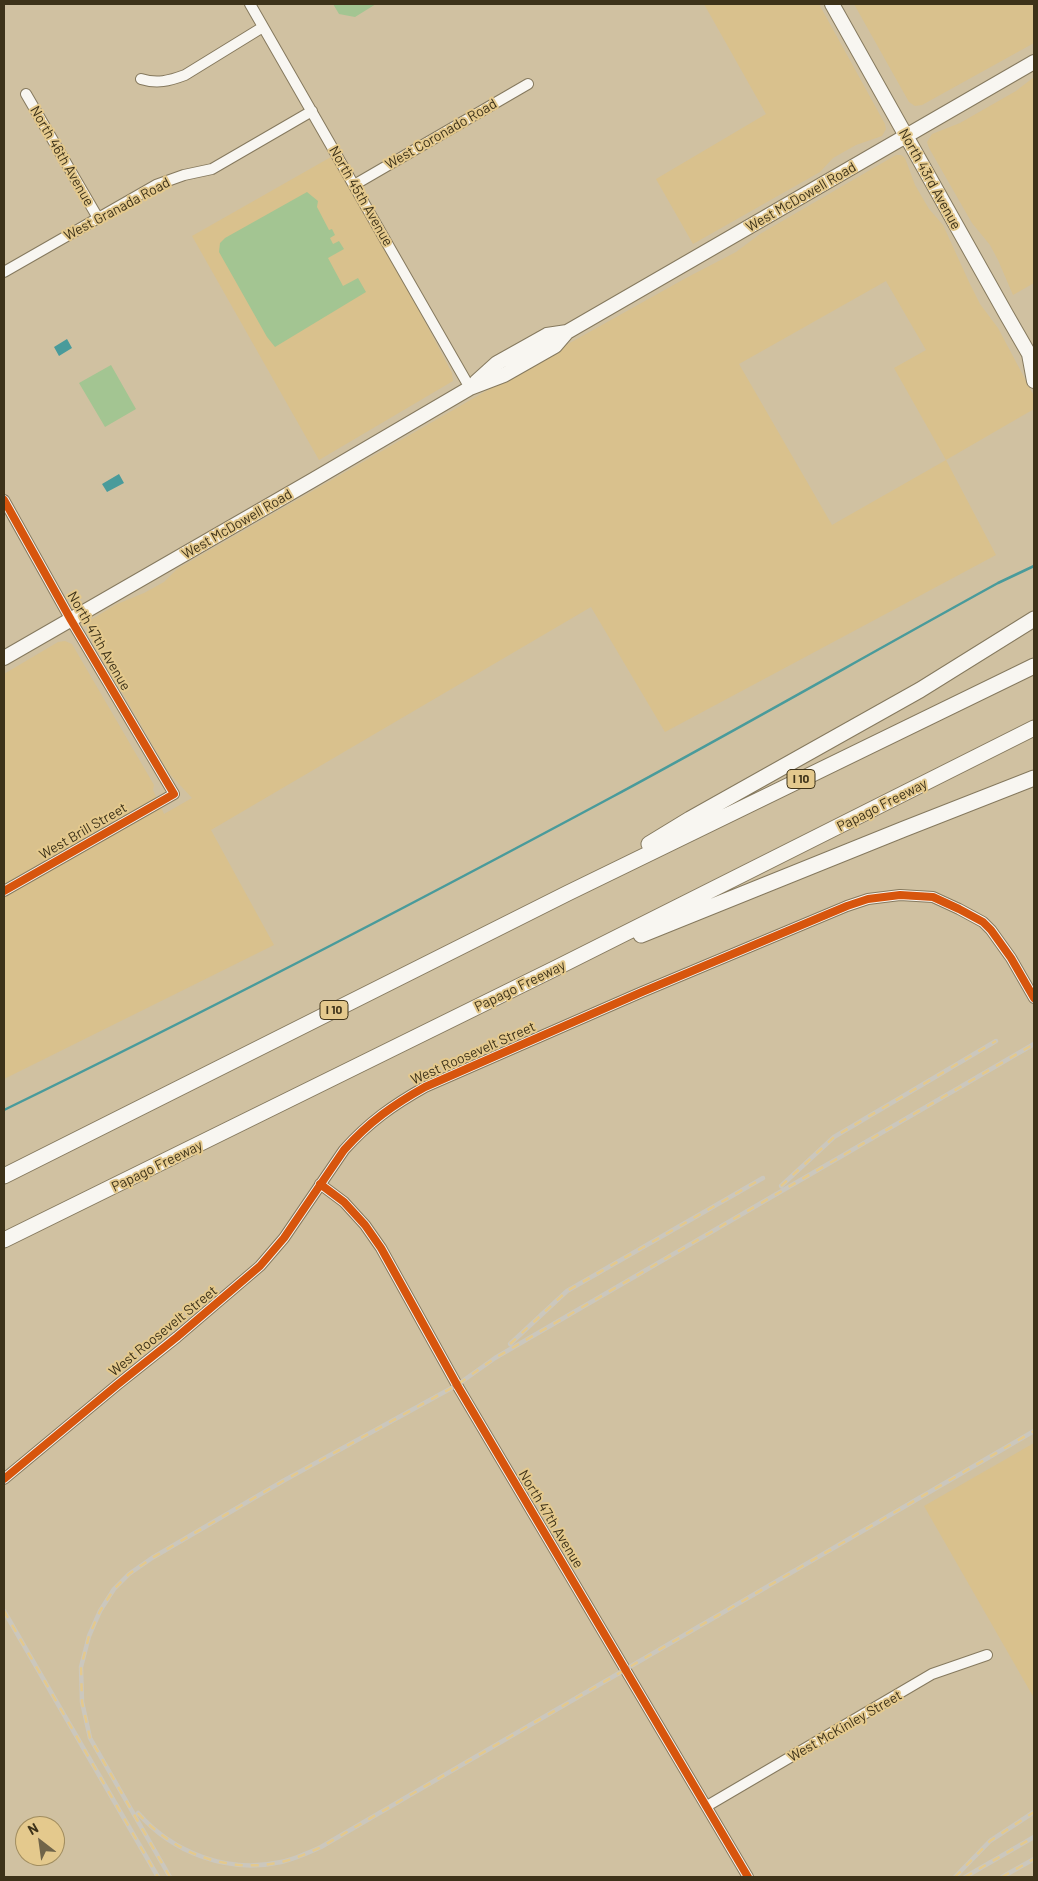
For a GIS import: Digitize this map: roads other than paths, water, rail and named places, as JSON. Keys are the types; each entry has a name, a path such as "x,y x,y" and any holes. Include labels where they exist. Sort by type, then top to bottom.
{"highway":[{"path":"568,893 690,819 920,690 1034,619"},
{"name":"I 10","path":"4,1176 100,1126 568,893 1034,666"},
{"name":"Papago Freeway","path":"4,1240 558,967 1034,728"},
{"path":"558,967 700,912 904,828 1034,778"},
{"path":"4,1166 100,1126"},
{"path":"4,1250 129,1180"}],"main road":[{"name":"North 43rd Avenue","path":"832,4 1032,357 1034,381"},
{"name":"West McDowell Road","path":"4,658 470,388 497,363 547,335 567,332 1034,62"}],"street":[{"name":"North 45th Avenue","path":"250,4 470,388"},
{"path":"141,79 154,83 172,80 185,75 264,27"},
{"name":"West Coronado Road","path":"354,185 528,84"},
{"name":"North 46th Avenue","path":"26,94 98,218"},
{"name":"West Granada Road","path":"4,272 156,184 212,169 312,111"},
{"name":"North 47th Avenue","path":"4,500 71,620 174,794"},
{"name":"West Brill Street","path":"4,891 174,794"},
{"name":"West Roosevelt Street","path":"4,1479 260,1266 284,1238 344,1150 364,1129 392,1106 425,1087 650,989 868,898 900,895 933,897 974,916 987,926 1002,944 1034,998"},
{"name":"North 47th Avenue","path":"320,1184 344,1202 381,1248 461,1391 708,1806 748,1877"},
{"name":"West McKinley Street","path":"708,1806 932,1674 987,1655"}],"water":[{"path":"67,339 72,348 59,356 54,347"},
{"path":"119,474 124,483 107,492 102,484"}],"waterway":[{"path":"4,1110 310,956 461,877 661,771 998,583 1034,566"}],"railway":[{"path":"781,1186 834,1137 996,1041"},
{"path":"170,1877 90,1738 82,1702 81,1667 89,1636 100,1611 114,1589 129,1574 152,1558 283,1481 457,1385 495,1358 1034,1044"},
{"path":"510,1344 567,1291 763,1178"},
{"path":"138,1813 152,1827 185,1849 203,1857 222,1862 241,1865 261,1865 286,1861 306,1854 1034,1431"},
{"path":"4,1611 158,1877"},
{"path":"955,1877 990,1841 1034,1812"},
{"path":"965,1877 1034,1837"},
{"path":"1002,1877 1034,1859"}]}
